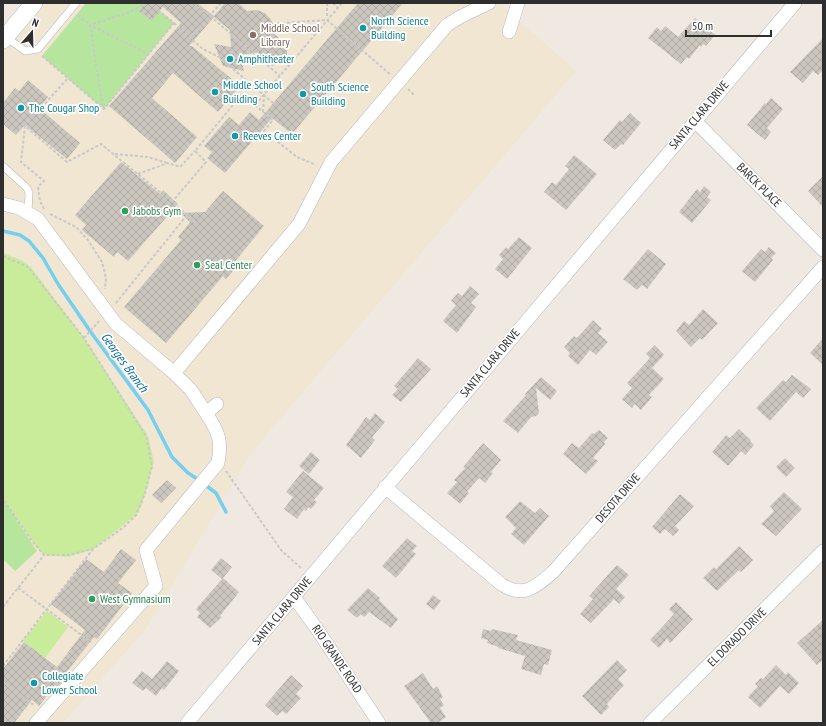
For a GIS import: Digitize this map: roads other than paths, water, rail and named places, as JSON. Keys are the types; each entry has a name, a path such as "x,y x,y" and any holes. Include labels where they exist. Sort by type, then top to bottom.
{"street":[{"path":"4,38 34,3"},
{"path":"174,373 299,224 331,162 394,78 447,24 460,16 489,3"},
{"path":"510,32 518,3"},
{"name":"SANTA CLARA DRIVE","path":"187,723 794,3"},
{"name":"BARCK PLACE","path":"695,121 823,250"},
{"path":"3,204 28,212 38,219 116,324 174,373 195,386 206,413 217,430 221,445 218,463 208,477 146,550 156,586 101,649 34,717"},
{"name":"DESOTA DRIVE","path":"385,487 501,584 515,591 521,592 531,589 553,572 823,267"},
{"path":"206,413 217,404"},
{"name":"EL DORADO DRIVE","path":"650,723 823,551"},
{"name":"RIO GRANDE ROAD","path":"294,597 379,723"}],"lane":[{"path":"4,38 25,51 38,49 76,3"},
{"path":"3,166 27,188 29,193 28,212"}],"waterway":[{"name":"Georges Branch","path":"3,231 20,235 29,241 43,258 58,284 90,331 148,410 172,457 188,473 199,480"},
{"name":"Georges Branch","path":"204,484 216,493 226,512"}],"place":[{"name":"North Science Building","path":"363,28"},
{"name":"Middle School Library","path":"253,35"},
{"name":"Amphitheater","path":"230,59"},
{"name":"Middle School Building","path":"215,92"},
{"name":"South Science Building","path":"303,94"},
{"name":"The Cougar Shop","path":"21,108"},
{"name":"Reeves Center","path":"235,136"},
{"name":"Jabobs Gym","path":"125,211"},
{"name":"Seal Center","path":"197,265"},
{"name":"West Gymnasium","path":"92,599"},
{"name":"Collegiate Lower School","path":"34,683"}]}
